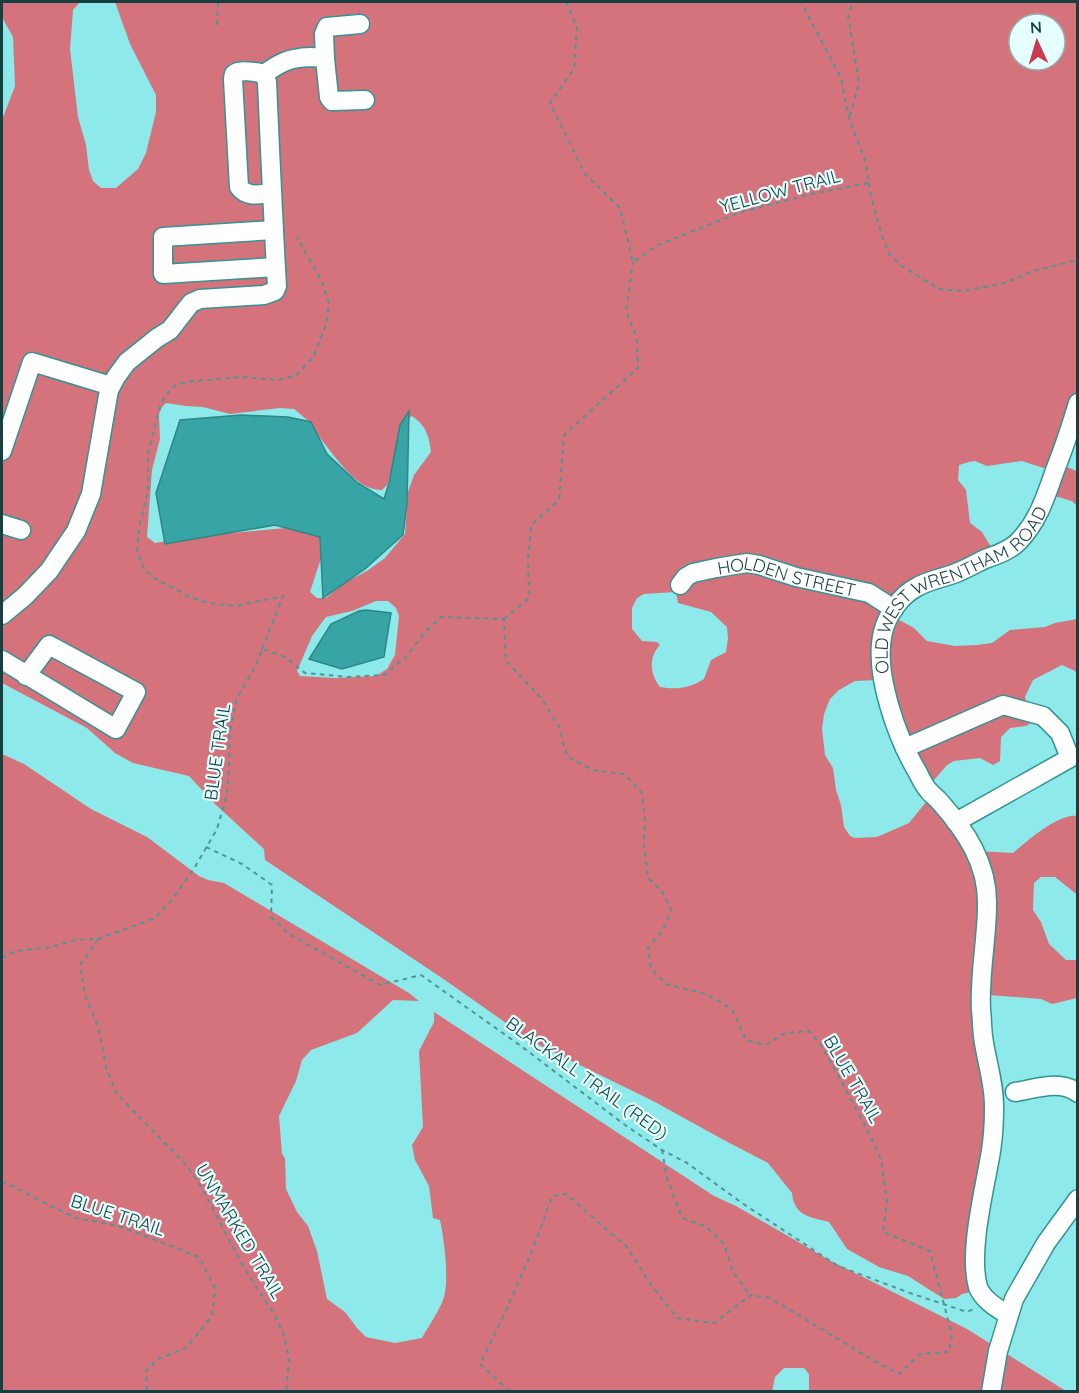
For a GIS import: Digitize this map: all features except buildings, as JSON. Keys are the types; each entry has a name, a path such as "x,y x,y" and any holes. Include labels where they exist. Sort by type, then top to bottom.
{"street":[{"path":"360,24 327,27 324,34 325,59 329,97 332,101 365,100"},
{"path":"264,74 278,64 293,58 320,57 325,59"},
{"path":"2,615 25,596 49,571 76,531 91,494 108,390 127,362 170,330 191,303 200,299 264,294 275,291 277,286 267,82 264,74 256,71 238,72 234,74 233,79 239,187 243,192 251,195 272,194"},
{"path":"274,230 163,237 163,274 276,267"},
{"path":"2,451 32,362 111,386"},
{"name":"OLD WEST WRENTHAM ROAD","path":"989,1302 979,1290 976,1273 977,1231 991,1149 994,1107 991,1073 983,1037 981,1006 987,902 984,877 971,842 939,800 928,790 900,737 885,691 881,670 881,639 894,609 906,594 917,586 997,555 1015,545 1030,530 1046,496 1077,403"},
{"path":"2,524 21,530"},
{"name":"HOLDEN STREET","path":"680,585 686,577 693,573 747,563 796,577 869,593 894,609"},
{"path":"2,660 26,676 116,729 136,692 49,645 26,676"},
{"path":"905,748 1004,705 1043,716 1060,733 1070,758 956,822"},
{"path":"1015,1092 1060,1085 1071,1088 1077,1093"},
{"path":"991,1392 998,1351 1014,1299 1032,1266 1077,1199"},
{"path":"989,1302 1008,1315"}],"path":[{"path":"216,25 218,2"},
{"path":"262,649 285,657 305,673 349,677 384,675 405,658 441,616 504,620 529,598 528,559 531,525 559,500 564,435 638,368 638,339 626,310 633,262 620,208 585,174 550,103 574,69 577,27 566,2"},
{"name":"YELLOW TRAIL","path":"633,262 658,245 741,212 816,193 869,183 865,160 849,119 841,78 801,2"},
{"path":"849,119 859,83 848,15 853,2"},
{"path":"869,183 882,236 890,255 902,266 939,289 962,291 1005,283 1033,271 1077,260"},
{"name":"BLUE TRAIL","path":"2,958 15,951 52,947 75,940 98,939 154,918 171,901 195,867 217,829 226,794 230,731 237,698 256,665 283,596 236,606 208,603 188,596 154,578 144,569 137,551 139,528 148,491 148,453 161,403 177,384 242,377 279,380 296,375 313,358 326,325 329,303 322,282 297,237"},
{"name":"BLUE TRAIL","path":"504,620 506,661 542,699 559,727 567,756 592,770 624,774 642,793 648,878 662,891 671,910 663,930 648,948 651,969 666,984 706,994 732,1009 746,1040 765,1046 785,1033 809,1031 823,1048 881,1159 887,1201 883,1232 930,1251 952,1335 949,1352 920,1354 899,1374 770,1298 751,1296"},
{"name":"BLACKALL TRAIL (RED)","path":"206,847 242,864 272,885 271,917 289,934 380,986 421,975 521,1046 625,1125 662,1150 687,1163 742,1203 838,1266 968,1312 989,1302"},
{"name":"UNMARKED TRAIL","path":"98,939 80,965 85,995 99,1029 106,1067 116,1093 187,1166 202,1188 244,1268 276,1317 285,1338 289,1361 286,1392"},
{"path":"510,1392 480,1364 539,1234 552,1196 566,1194 627,1247 651,1285 677,1318 714,1323 751,1296 732,1272 724,1244 705,1226 682,1218 667,1178 662,1150"},
{"name":"BLUE TRAIL","path":"2,1184 7,1183 76,1218 119,1226 199,1257 215,1288 212,1316 186,1348 158,1359 146,1371 147,1389 155,1392"},
{"path":"245,1392 256,1392"}],"shaded area":[{"path":"2,2 80,2 73,10 70,49 78,117 93,181 101,188 116,188 138,169 146,153 156,112 156,95 130,44 115,2 1077,2 1078,408 1059,464 1077,471 1077,506 1072,501 1051,495 1053,471 1022,461 987,466 975,461 959,465 958,480 966,490 970,523 982,532 994,552 924,589 890,615 914,628 927,641 955,646 992,643 1010,630 1045,627 1077,619 1077,674 1062,665 1033,680 1025,697 1033,722 1026,726 1010,728 1001,737 1000,761 993,765 980,758 954,761 947,765 928,787 879,680 855,681 839,690 830,699 824,714 822,729 825,755 833,768 844,827 850,836 855,838 877,837 909,823 931,796 976,851 1013,853 1053,823 1070,816 1077,816 1077,893 1055,877 1041,877 1034,883 1033,910 1041,922 1049,944 1066,960 1077,960 1077,998 1052,1004 1041,999 989,995 990,1114 979,1290 962,1294 956,1298 944,1299 908,1276 879,1267 847,1249 829,1222 809,1217 796,1207 792,1193 768,1163 655,1102 533,1042 442,978 265,860 264,849 215,804 189,776 133,763 115,753 87,728 2,683 2,120 15,86 13,37 2,17","holes":["166,403 203,407 230,414 280,408 294,409 312,424 314,431 353,477 372,489 382,490 388,484 401,423 412,416 421,423 426,431 431,452 414,475 408,492 405,534 385,558 344,583 326,598 317,598 310,592 323,552 319,533 296,527 181,538 155,543 147,537 152,470 160,439 159,414","676,592 678,603 711,612 727,627 726,652 711,660 704,679 683,688 660,687 652,671 652,661 660,645 657,642 642,641 632,629 632,608 637,598 644,594","376,601 388,601 396,608 399,616 395,655 387,669 376,676 335,678 300,676 297,671 312,636 326,617 352,611"]},
{"path":"2,754 24,764 91,809 147,837 199,876 224,883 419,1001 393,1000 357,1033 311,1050 302,1060 296,1081 279,1116 282,1154 285,1158 286,1189 297,1212 308,1226 317,1251 327,1299 345,1312 366,1337 395,1343 422,1338 439,1310 445,1292 446,1260 440,1220 433,1218 429,1186 415,1160 412,1145 423,1127 419,1051 434,1022 434,1012 714,1196 736,1206 831,1261 967,1329 1066,1391 809,1391 809,1374 804,1368 784,1368 775,1377 772,1392 2,1391"}],"water":[{"path":"409,411 407,503 403,535 365,569 323,598 320,537 275,525 165,544 156,493 180,420 241,415 288,417 311,422 327,454 358,483 384,499 400,425"},
{"path":"366,610 391,613 384,657 342,669 309,659 331,624"}]}
